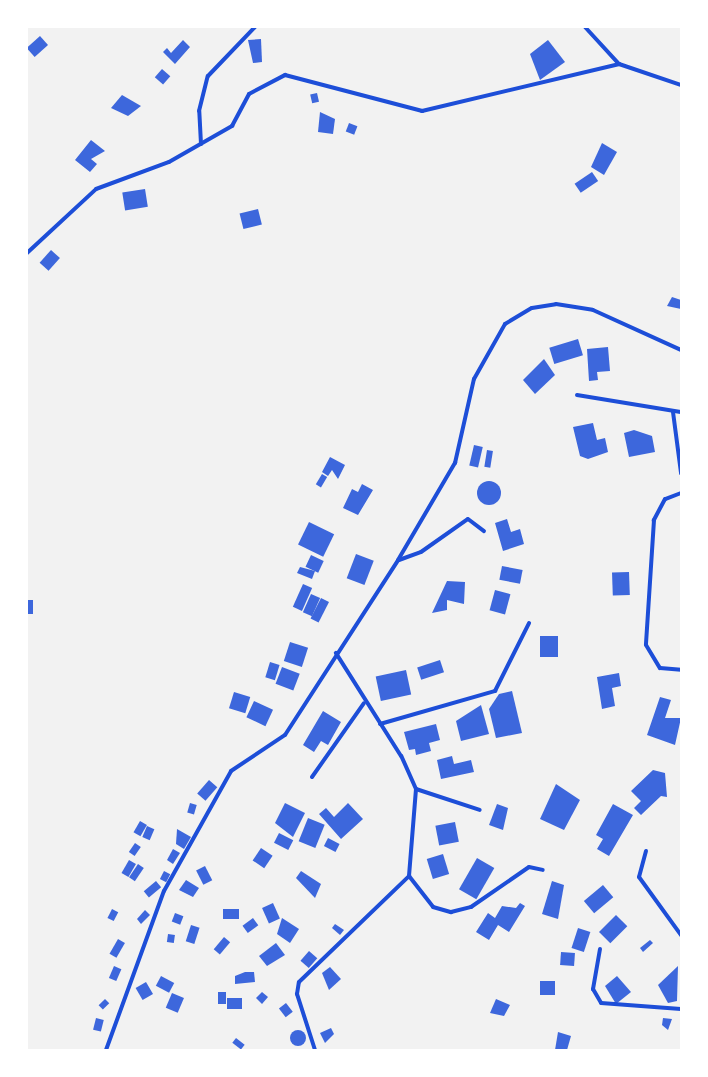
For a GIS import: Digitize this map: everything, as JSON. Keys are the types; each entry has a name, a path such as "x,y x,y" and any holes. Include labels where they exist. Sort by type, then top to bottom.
{"street":[{"path":"201,144 199,111 208,76 255,27"},
{"path":"585,27 619,64 681,85"},
{"path":"27,253 96,189 170,162 232,126 249,94 285,75 422,111 619,64"},
{"path":"106,1050 164,891 231,771 285,735 398,560 455,463 474,379 506,324 532,308 556,304 593,310 681,350"},
{"path":"577,395 681,412"},
{"path":"674,412 681,472"},
{"path":"681,493 665,500 656,512 646,645 660,668 681,670"},
{"path":"398,560 421,552 468,519 484,531"},
{"path":"380,724 495,691 529,623"},
{"path":"315,1050 297,994 299,982 409,876 416,789 380,724 364,703 336,653"},
{"path":"312,777 364,703"},
{"path":"416,789 480,810"},
{"path":"646,851 639,877 681,935"},
{"path":"409,876 433,907 451,912 471,907 530,867 543,870"},
{"path":"600,949 593,989 601,1003 681,1009"}],"building":[{"path":"40,36 48,45 35,57 27,48"},
{"path":"261,39 262,62 253,63 248,40"},
{"path":"183,40 190,47 175,64 163,52 167,48 171,53"},
{"path":"548,40 565,62 540,80 530,54"},
{"path":"162,69 170,76 163,85 155,77"},
{"path":"317,93 319,102 312,103 310,95"},
{"path":"122,95 141,106 128,116 111,108"},
{"path":"320,112 335,119 333,134 318,132"},
{"path":"349,123 357,126 354,135 346,131"},
{"path":"91,140 105,151 91,159 97,164 90,172 75,160"},
{"path":"602,143 617,152 604,175 591,167"},
{"path":"592,172 598,181 581,193 575,184"},
{"path":"145,189 148,207 125,210 122,193"},
{"path":"258,209 262,225 243,229 240,214"},
{"path":"51,250 60,258 49,271 40,263"},
{"path":"672,297 681,300 681,309 667,306"},
{"path":"578,339 583,355 554,364 549,348"},
{"path":"608,347 610,371 597,372 598,380 589,381 587,349"},
{"path":"544,359 555,375 535,394 523,380"},
{"path":"593,423 597,440 605,438 608,452 588,459 580,456 573,427"},
{"path":"634,430 652,436 655,452 629,457 624,433"},
{"path":"474,445 483,447 478,467 469,465"},
{"path":"487,450 493,451 490,468 484,467"},
{"path":"330,457 345,465 338,479 332,470 328,476 322,472"},
{"path":"322,474 327,477 321,487 316,484"},
{"path":"489,481 497,485 501,493 497,501 489,505 481,501 477,493 481,485"},
{"path":"362,484 373,490 358,515 343,508 352,489 358,492"},
{"path":"507,519 511,532 520,529 524,544 503,551 495,523"},
{"path":"309,522 334,534 323,557 298,544"},
{"path":"356,554 374,561 364,585 347,578"},
{"path":"311,555 324,561 318,573 306,567"},
{"path":"502,566 523,570 520,584 499,580"},
{"path":"300,567 315,571 312,579 297,573"},
{"path":"629,572 630,595 613,596 612,573"},
{"path":"447,581 465,582 464,604 447,600 447,610 432,613"},
{"path":"303,584 312,588 302,611 293,607"},
{"path":"495,590 510,594 505,614 490,610"},
{"path":"311,594 320,598 312,616 303,612"},
{"path":"321,598 329,602 319,623 311,618"},
{"path":"27,600 33,600 33,614 27,614"},
{"path":"540,636 558,636 558,657 540,657"},
{"path":"290,642 308,648 302,667 284,661"},
{"path":"440,660 444,672 421,680 417,667"},
{"path":"270,662 280,665 275,680 265,677"},
{"path":"282,667 300,674 293,691 276,684"},
{"path":"406,670 411,694 381,701 376,676"},
{"path":"619,673 621,686 612,688 615,706 602,709 597,677"},
{"path":"512,691 522,733 496,738 489,709 499,694"},
{"path":"234,692 250,697 245,713 229,708"},
{"path":"660,697 671,700 665,718 681,718 675,745 647,735"},
{"path":"254,701 273,710 265,726 246,717"},
{"path":"481,705 489,734 461,741 456,721"},
{"path":"323,711 341,722 328,745 321,741 314,752 303,745"},
{"path":"436,724 440,740 429,743 431,751 416,755 415,749 409,750 404,732"},
{"path":"452,756 454,764 471,760 474,772 441,779 437,760"},
{"path":"653,770 665,773 667,797 661,796 641,815 634,808 641,801 631,791"},
{"path":"209,780 217,787 205,801 197,794"},
{"path":"556,784 580,800 564,830 540,819"},
{"path":"190,803 197,805 194,815 187,813"},
{"path":"285,803 305,813 293,837 275,823"},
{"path":"348,803 363,819 341,839 319,814 326,808 334,817"},
{"path":"497,804 508,808 503,830 489,825"},
{"path":"613,804 633,815 609,856 597,849 603,839 596,835"},
{"path":"308,818 325,825 315,848 299,841"},
{"path":"140,821 147,825 140,836 134,832"},
{"path":"455,822 459,842 439,845 435,826"},
{"path":"147,826 154,829 150,840 142,837"},
{"path":"177,829 191,837 184,849 176,844"},
{"path":"279,833 293,840 288,850 274,843"},
{"path":"328,838 340,844 335,852 324,846"},
{"path":"135,843 141,847 135,856 129,852"},
{"path":"261,848 273,856 264,868 253,860"},
{"path":"173,849 180,853 173,864 167,860"},
{"path":"443,854 449,874 433,879 427,859"},
{"path":"477,858 494,868 476,899 459,889"},
{"path":"129,860 136,864 128,877 122,873"},
{"path":"138,864 144,868 135,881 129,877"},
{"path":"205,866 212,880 203,885 196,871"},
{"path":"164,871 170,874 166,882 160,879"},
{"path":"301,871 321,884 315,898 296,878"},
{"path":"186,880 199,888 193,897 179,890"},
{"path":"156,881 161,887 149,897 144,891"},
{"path":"552,881 564,885 558,919 542,914"},
{"path":"603,885 613,897 594,913 584,901"},
{"path":"273,903 280,919 269,923 262,908"},
{"path":"520,903 525,906 509,932 498,925 489,940 476,932 488,913 495,918 502,906 516,908"},
{"path":"112,909 118,912 114,921 107,918"},
{"path":"223,909 239,909 239,919 223,919"},
{"path":"145,910 150,915 141,924 137,919"},
{"path":"175,913 183,916 180,925 172,921"},
{"path":"616,915 627,926 610,943 599,932"},
{"path":"253,918 258,925 248,933 242,926"},
{"path":"282,918 299,929 290,943 277,934"},
{"path":"335,924 344,930 340,935 332,928"},
{"path":"191,925 200,928 194,944 186,941"},
{"path":"578,928 590,932 584,952 572,948"},
{"path":"168,934 175,935 174,943 167,942"},
{"path":"224,937 230,942 220,954 214,949"},
{"path":"118,939 125,943 116,958 110,954"},
{"path":"650,940 653,943 643,952 640,948"},
{"path":"276,943 285,955 267,966 259,956"},
{"path":"309,951 317,958 309,968 300,961"},
{"path":"561,952 575,953 574,966 560,965"},
{"path":"114,966 121,969 116,981 109,978"},
{"path":"678,966 677,1001 668,1003 658,985"},
{"path":"330,967 341,979 329,990 322,973"},
{"path":"245,972 254,972 255,982 235,984 235,976"},
{"path":"161,976 174,983 169,993 156,986"},
{"path":"617,976 631,992 616,1004 605,986"},
{"path":"540,981 555,981 555,995 540,995"},
{"path":"146,982 153,994 143,1000 136,988"},
{"path":"218,992 226,992 226,1004 218,1004"},
{"path":"262,992 268,997 262,1004 256,998"},
{"path":"172,993 184,998 178,1013 166,1008"},
{"path":"227,998 242,998 242,1009 227,1009"},
{"path":"105,999 109,1003 103,1010 99,1005"},
{"path":"496,999 510,1005 504,1016 490,1013"},
{"path":"286,1003 293,1012 286,1017 279,1009"},
{"path":"96,1018 104,1020 101,1032 93,1030"},
{"path":"663,1018 672,1019 668,1030 662,1025"},
{"path":"331,1028 334,1034 325,1043 320,1033"},
{"path":"298,1030 306,1038 298,1046 290,1038"},
{"path":"558,1032 571,1036 567,1050 555,1050"},
{"path":"236,1038 245,1045 241,1050 232,1043"}]}
